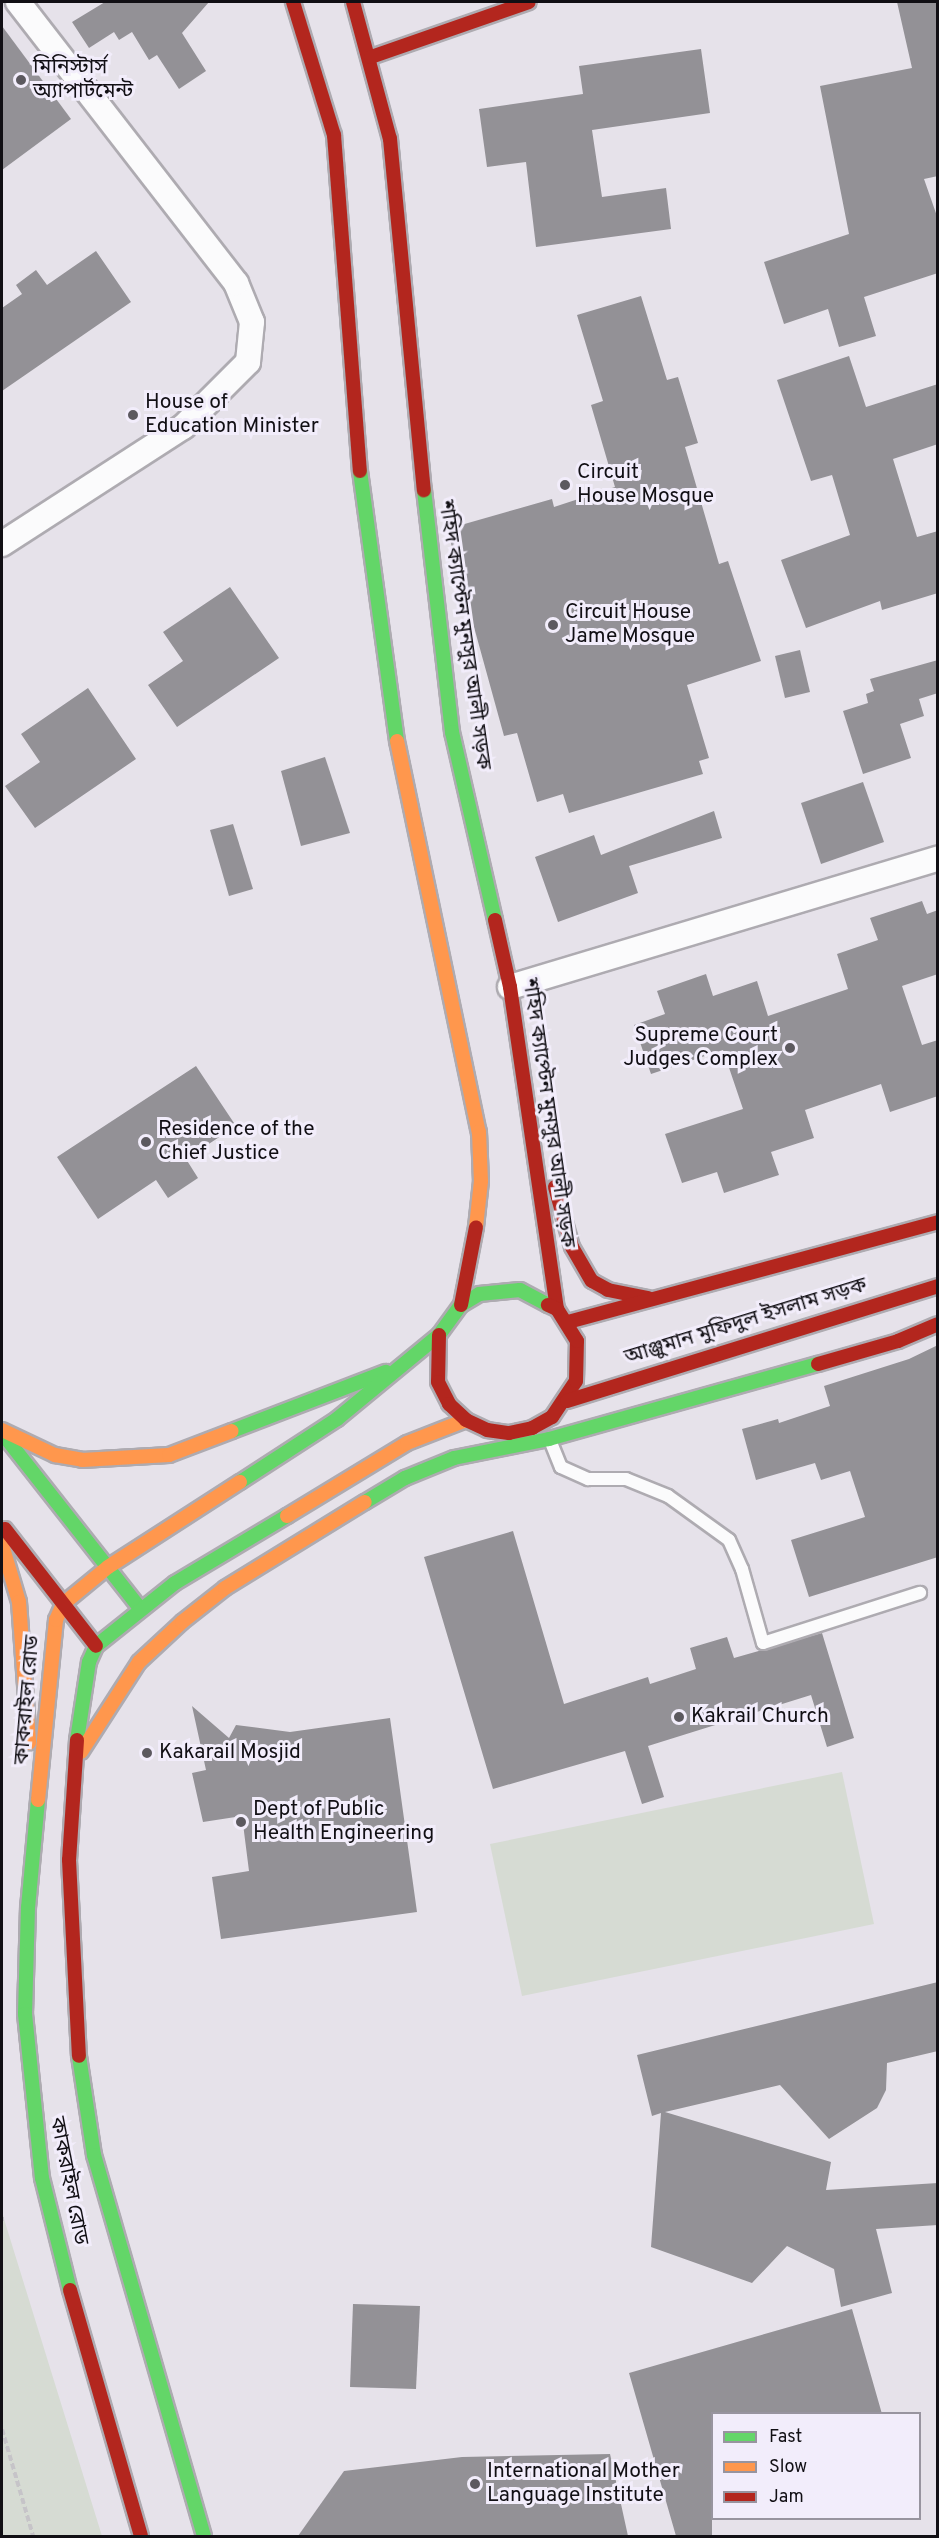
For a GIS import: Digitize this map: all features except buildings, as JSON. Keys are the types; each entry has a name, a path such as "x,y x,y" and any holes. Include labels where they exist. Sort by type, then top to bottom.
{"main road":[{"path":"63,1604 108,1567 337,1419 439,1335 461,1305 472,1257 481,1181 479,1132 387,695 364,515 334,135 293,2"},
{"name":"শহিদ ক্যাপ্টেন মুনসুর আলী সড়ক","path":"353,2 371,57 390,139 415,417 452,732 510,987 557,1309"},
{"path":"371,57 529,2"},
{"path":"531,1121 550,1163 572,1247 592,1281 608,1290 657,1300"},
{"name":"আঞ্জুমান মুফিদুল ইসলাম সড়ক","path":"568,1322 657,1300 938,1222"},
{"name":"আঞ্জুমান মুফিদুল ইসলাম সড়ক","path":"567,1401 938,1286"},
{"path":"461,1305 499,1289 540,1296 557,1309 568,1322 579,1361 567,1401 532,1428 509,1433 487,1430"},
{"path":"74,1764 139,1662 225,1588 405,1478 454,1458 549,1439 898,1341 938,1324"},
{"path":"439,1335 435,1359 438,1382 449,1404 466,1420 521,1444"},
{"path":"2,1431 55,1455 82,1461 169,1455 343,1385 401,1367"},
{"path":"2,1525 96,1646 139,1607 406,1443 466,1420"},
{"path":"2,1431 139,1607"},
{"path":"2,1545 19,1602 34,1819"},
{"name":"কাকরাইল রোড","path":"63,1604 54,1639 47,1742 34,1819 25,2014 42,2178 141,2536"},
{"name":"কাকরাইল রোড","path":"96,1646 85,1683 74,1764 69,1860 73,1990 94,2155 204,2536"}],"street":[{"path":"2,544 183,428 248,362 252,322 236,283 18,2"},
{"path":"510,987 938,859"}],"lane":[{"path":"549,1439 561,1467 588,1479 626,1479 668,1496 729,1540 742,1569 764,1643 920,1593"}],"path":[{"path":"2,2429 33,2536"}],"shaded area":[{"path":"842,1772 874,1924 522,1996 490,1844"},
{"path":"2,2210 4,2219 102,2536 2,2536"}],"traffic: fast":[{"path":"360,471 397,741"},
{"path":"424,490 452,732 495,920"},
{"path":"240,1482 337,1419 439,1335 461,1305 479,1294 520,1290 548,1305"},
{"path":"365,1502 405,1478 454,1458 549,1439 818,1364"},
{"path":"232,1431 386,1372"},
{"path":"6,1438 139,1607"},
{"path":"77,1740 89,1662 96,1646 175,1583 287,1516"},
{"path":"38,1800 28,1907 25,2014 42,2178 70,2290"},
{"path":"79,2056 94,2155 204,2536"}],"traffic: slow":[{"path":"397,741 479,1132 481,1181 476,1227"},
{"path":"287,1516 407,1443 466,1420"},
{"path":"2,1430 55,1455 82,1460 169,1455 232,1431"},
{"path":"38,1800 56,1620 63,1604 108,1567 240,1482"},
{"path":"81,1752 139,1662 182,1622 225,1588 365,1502"},
{"path":"2,1545 19,1602 29,1743"}],"traffic: jam":[{"path":"293,2 334,135 360,471"},
{"path":"353,2 390,139 424,490"},
{"path":"371,57 529,2"},
{"path":"495,920 510,987 557,1309"},
{"path":"555,1187 572,1247 592,1281 608,1290 648,1298"},
{"path":"568,1322 938,1222"},
{"path":"461,1305 476,1227"},
{"path":"567,1401 938,1286"},
{"path":"439,1335 438,1382 449,1404 466,1420 487,1430 509,1433 532,1428 552,1417 576,1381 577,1341 557,1309 548,1305"},
{"path":"818,1364 898,1341 938,1324"},
{"path":"5,1529 96,1646"},
{"path":"77,1740 69,1860 79,2056"},
{"path":"70,2290 141,2536"}],"place":[{"name":"মিনিস্টার্স অ্যাপার্টমেন্ট","path":"21,80"},
{"name":"House of Education Minister","path":"133,415"},
{"name":"Circuit House Mosque","path":"565,485"},
{"name":"Circuit House Jame Mosque","path":"553,625"},
{"name":"Supreme Court Judges Complex","path":"790,1048"},
{"name":"Residence of the Chief Justice","path":"146,1142"},
{"name":"Kakrail Church","path":"679,1717"},
{"name":"Kakarail Mosjid","path":"147,1753"},
{"name":"Dept of Public Health Engineering","path":"241,1822"},
{"name":"International Mother Language Institute","path":"475,2484"}]}
